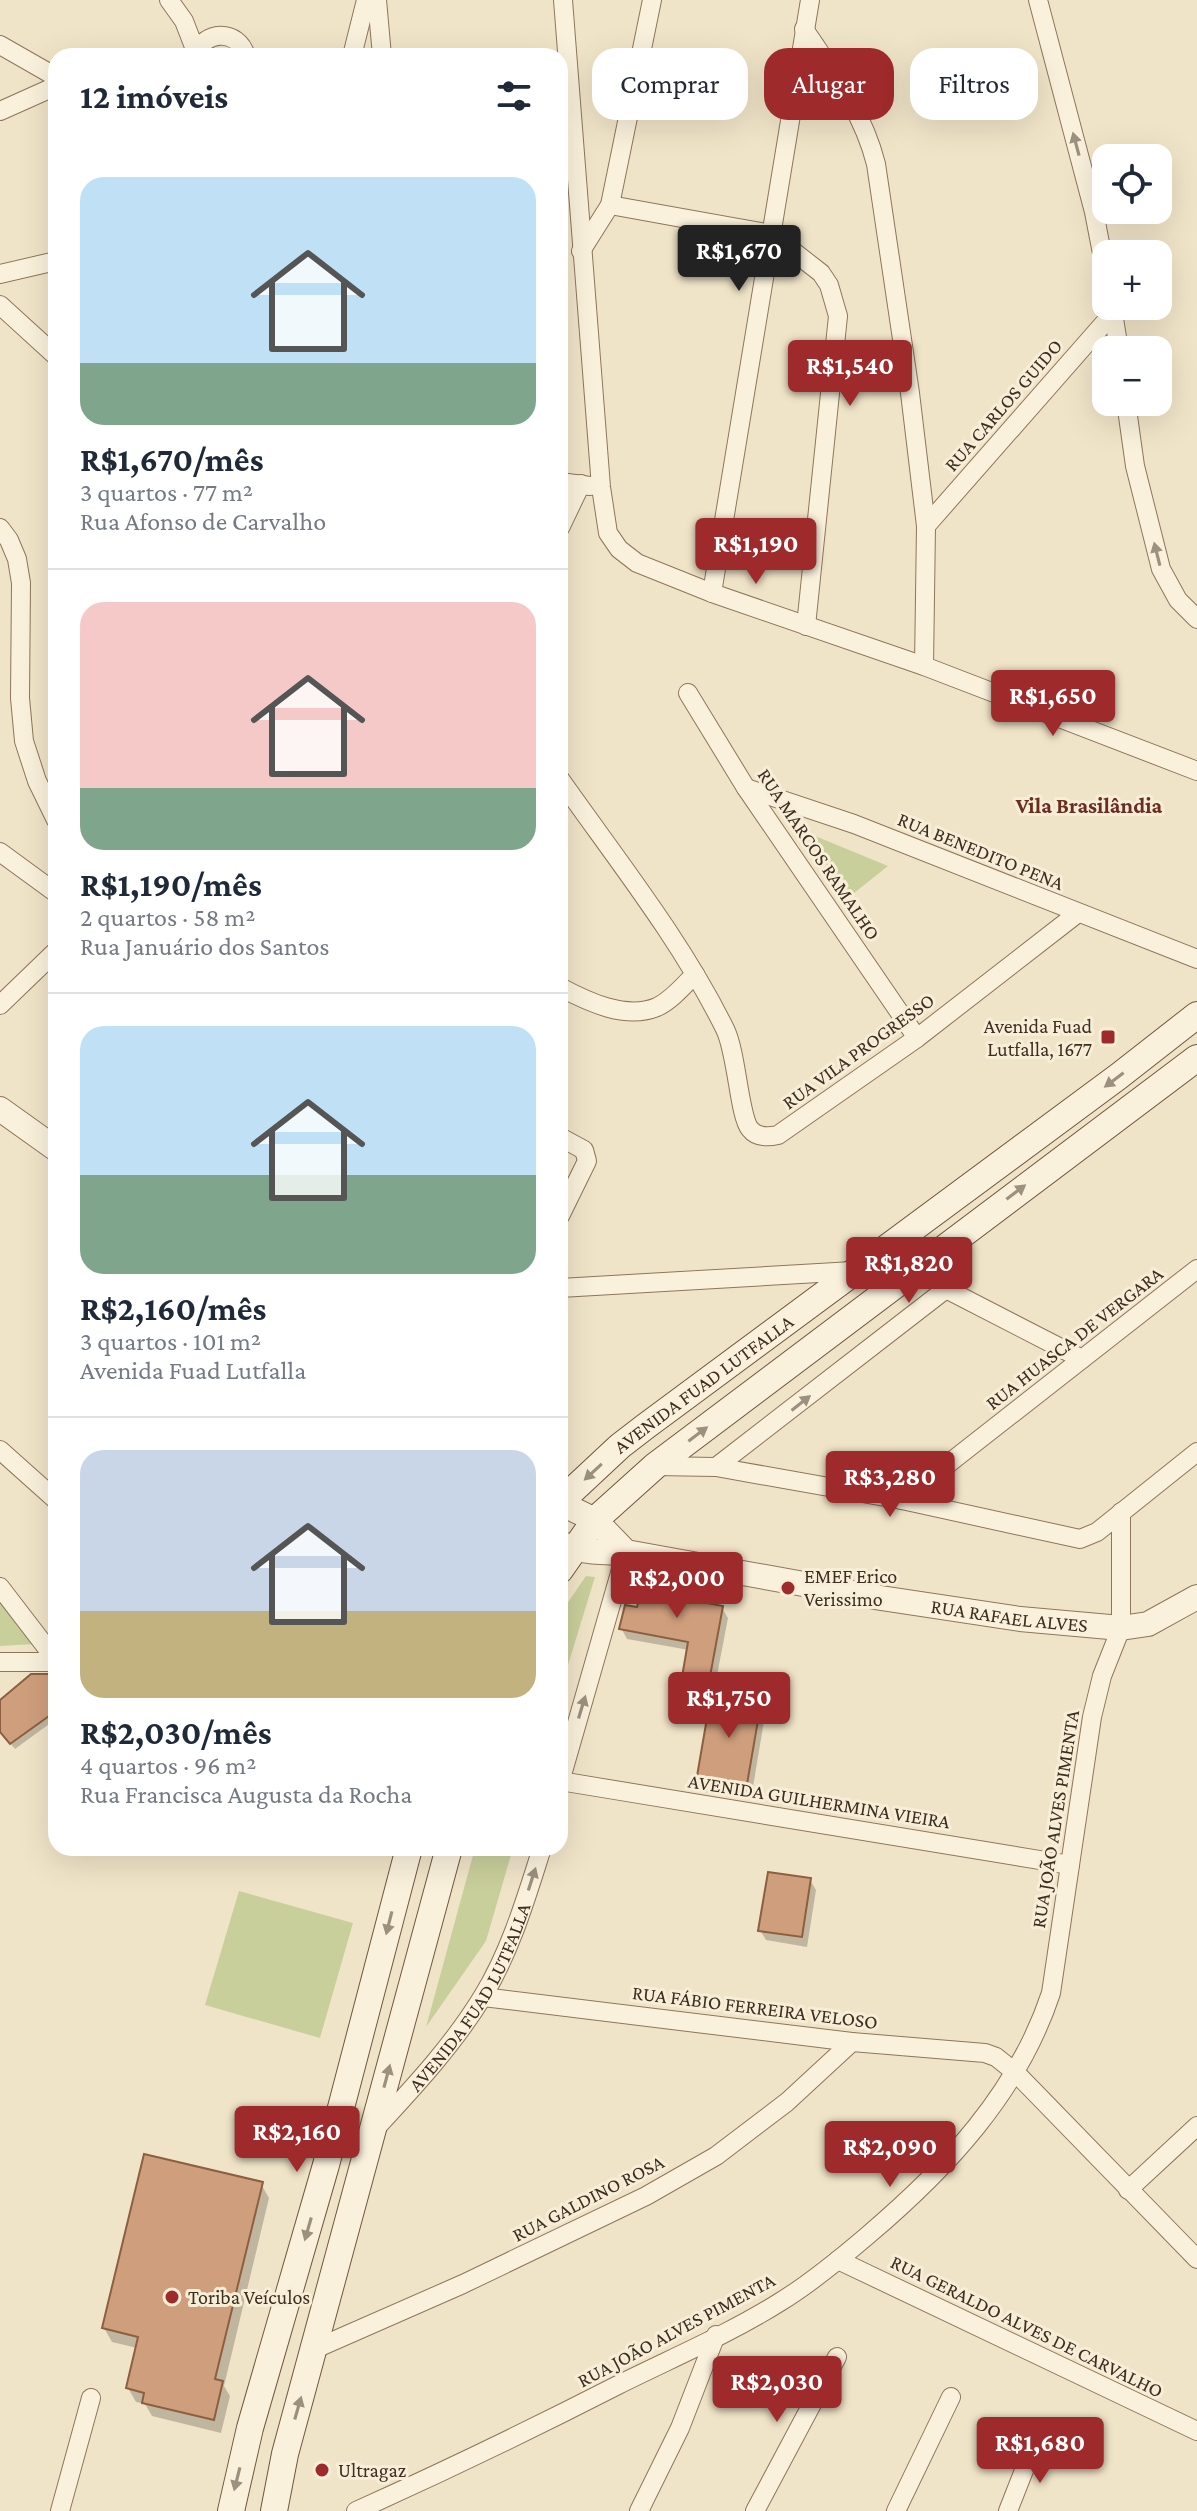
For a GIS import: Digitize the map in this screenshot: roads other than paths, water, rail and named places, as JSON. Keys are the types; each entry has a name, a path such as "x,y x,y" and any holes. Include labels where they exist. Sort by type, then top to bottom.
{"main road":[{"name":"AVENIDA FUAD LUTFALLA","path":"568,1495 620,1446 1197,1015"},
{"path":"1165,1039 1167,1059 1187,1065"},
{"name":"AVENIDA FUAD LUTFALLA","path":"568,1550 595,1520 655,1466 1187,1065"},
{"path":"231,2511 250,2428 326,2165 407,1856"},
{"name":"AVENIDA FUAD LUTFALLA","path":"274,2511 285,2454 447,1856"}],"street":[{"path":"169,0 184,21 193,48"},
{"path":"354,48 366,0"},
{"path":"377,0 381,48"},
{"path":"563,0 566,48"},
{"path":"581,251 610,205 652,0"},
{"path":"712,593 810,0"},
{"path":"1038,0 1099,240"},
{"path":"804,29 850,99 869,139 876,164 926,526 924,666"},
{"path":"200,48 207,38 224,35 239,43 242,48"},
{"path":"0,45 48,72"},
{"path":"568,70 601,487 608,533 619,549 637,563 712,593 924,666 1197,771"},
{"path":"0,111 48,90"},
{"path":"610,205 771,234 821,273 833,293 838,316 806,626"},
{"path":"0,274 48,263"},
{"path":"0,305 48,349"},
{"name":"RUA CARLOS GUIDO","path":"926,526 1104,320"},
{"path":"1128,416 1135,466 1161,569 1178,600 1197,619"},
{"path":"568,483 601,487"},
{"path":"568,511 581,484"},
{"path":"0,528 17,559 21,583 20,698 24,741 48,804"},
{"name":"RUA MARCOS RAMALHO","path":"688,693 746,788 917,1038"},
{"name":"RUA BENEDITO PENA","path":"746,788 854,824 1197,959"},
{"name":"RUA VILA PROGRESSO","path":"568,791 695,974 727,1033 737,1065 745,1119 750,1129 767,1137 778,1135 917,1038 1078,913"},
{"path":"0,852 48,887"},
{"path":"0,1005 48,959"},
{"path":"568,990 612,1009 637,1012 659,1006 695,974"},
{"path":"0,1109 48,1143"},
{"path":"568,1141 584,1150 587,1161 568,1200"},
{"path":"934,1254 946,1289 1082,1359"},
{"name":"RUA HUASCA DE VERGARA","path":"902,1500 1197,1269"},
{"path":"568,1288 853,1271"},
{"path":"716,1467 946,1289"},
{"path":"0,1450 48,1493"},
{"path":"655,1466 716,1467 902,1500 1080,1539 1097,1532 1197,1452"},
{"path":"568,1507 595,1520 626,1552 568,1754"},
{"path":"1121,1512 1121,1628"},
{"name":"RUA RAFAEL ALVES","path":"568,1554 626,1552 927,1605 1020,1619 1121,1628 1148,1624 1197,1597"},
{"path":"0,1587 48,1650"},
{"name":"RUA JOÃO ALVES PIMENTA","path":"356,2511 473,2458 780,2302 838,2260 900,2208 981,2123 1016,2073 1040,2025 1051,1993 1092,1717 1102,1676 1121,1628"},
{"path":"0,1662 48,1661"},
{"name":"AVENIDA GUILHERMINA VIEIRA","path":"568,1783 1070,1865"},
{"name":"AVENIDA FUAD LUTFALLA","path":"373,2131 415,2085 483,1997 521,1915 539,1856"},
{"name":"RUA FÁBIO FERREIRA VELOSO","path":"483,1997 852,2042 985,2053 996,2057 1016,2073"},
{"name":"RUA GALDINO ROSA","path":"315,2349 463,2284 646,2196 716,2156 787,2102 852,2042"},
{"path":"1016,2073 1197,2259"},
{"path":"1128,2190 1197,2126"},
{"name":"RUA GERALDO ALVES DE CARVALHO","path":"838,2260 1197,2431"},
{"path":"639,2511 680,2428 716,2335"},
{"path":"755,2511 837,2357"},
{"path":"896,2511 951,2397"},
{"path":"60,2511 91,2398"},
{"path":"1008,2511 1034,2445"}],"place":[{"name":"Avenida Fuad Lutfalla, 1677","path":"1108,1037"},
{"name":"EMEF Erico Verissimo","path":"788,1588"},
{"name":"Toriba Veículos","path":"172,2297"},
{"name":"Ultragaz","path":"322,2470"}],"district":[{"name":"Vila Brasilândia","path":"1089,805"}]}
